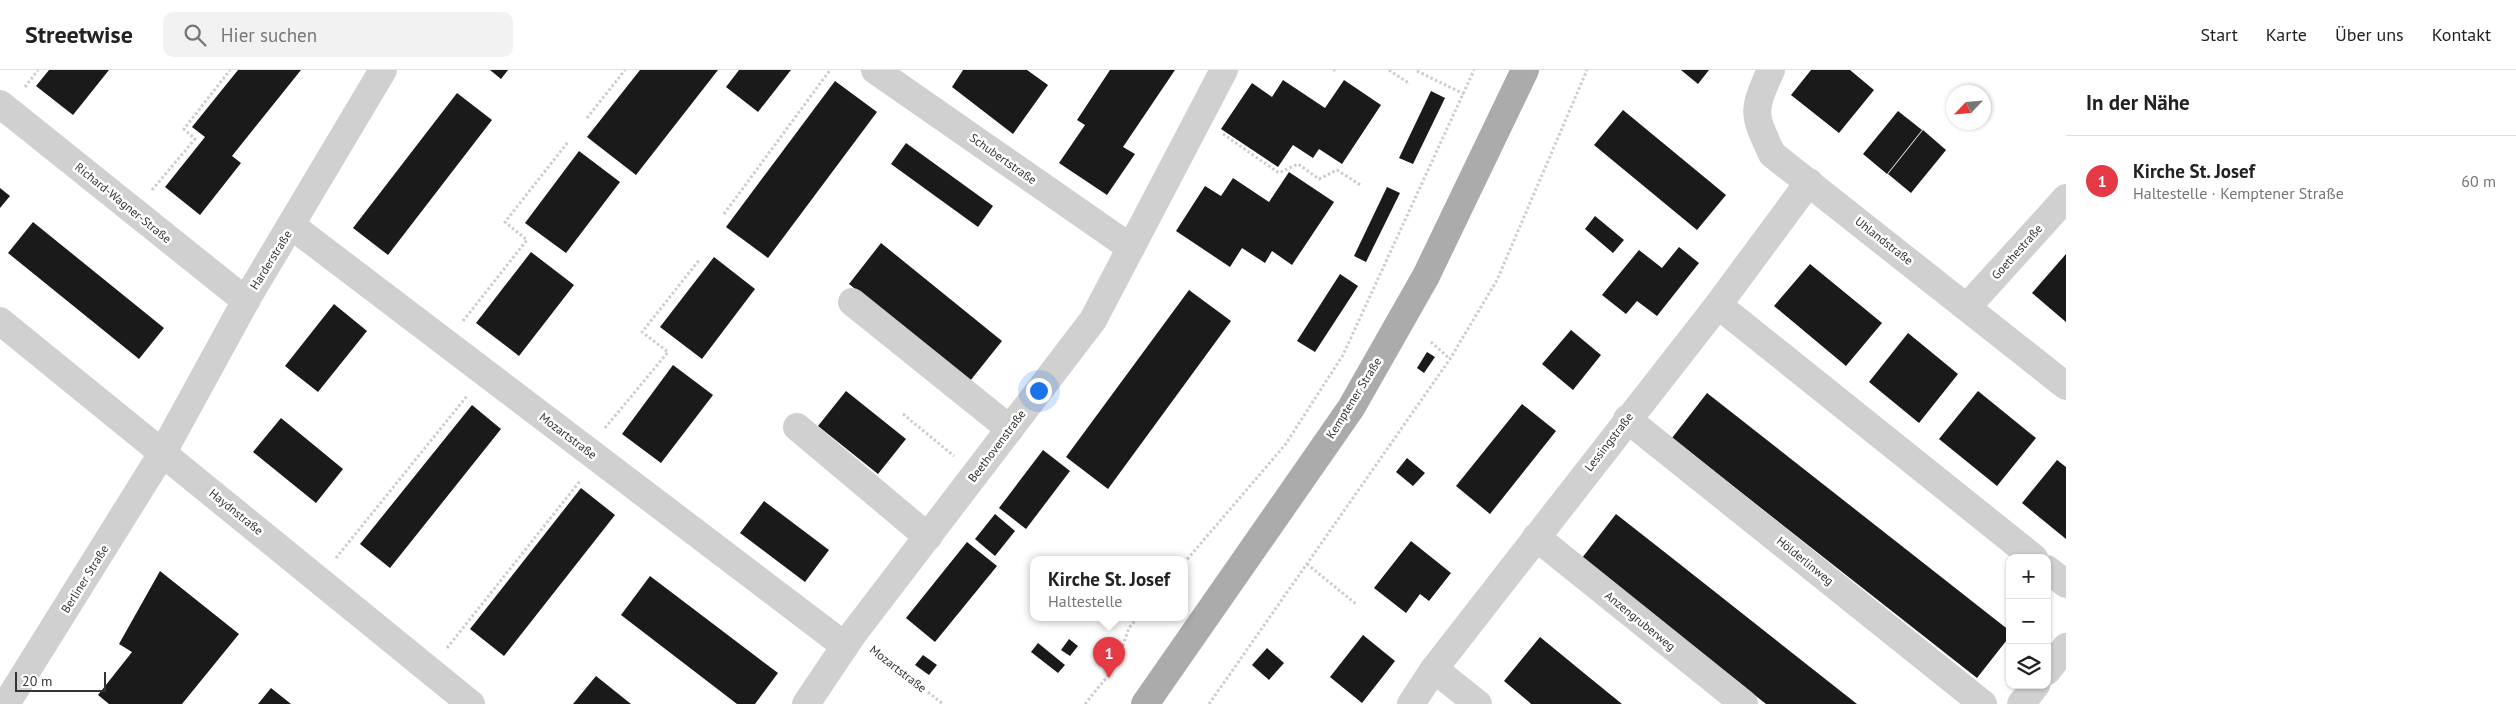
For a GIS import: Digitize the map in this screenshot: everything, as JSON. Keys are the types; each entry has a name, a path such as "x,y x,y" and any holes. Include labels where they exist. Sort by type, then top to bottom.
{"main road":[{"name":"Kemptener Straße","path":"1145,704 1351,408 1426,276 1526,70"}],"street":[{"name":"Harderstraße","path":"163,452 246,302 383,70"},
{"name":"Schubertstraße","path":"875,70 1131,248"},
{"name":"Beethovenstraße","path":"806,704 849,640 1093,320 1224,70"},
{"name":"Uhlandstraße","path":"1771,70 1758,99 1756,120 1772,154 1968,306 2066,386"},
{"name":"Richard-Wagner-Straße","path":"0,104 246,302"},
{"name":"Lessingstraße","path":"1411,704 1434,669 1718,304 1809,182"},
{"name":"Goethestraße","path":"1968,306 2066,198"},
{"name":"Mozartstraße","path":"292,226 592,454 849,640"},
{"path":"852,302 1010,429"},
{"path":"1718,304 2029,554"},
{"name":"Haydnstraße","path":"0,321 471,704"},
{"name":"Hölderlinweg","path":"1627,419 1983,704"},
{"path":"797,427 928,536"},
{"name":"Berliner Straße","path":"6,704 163,452"},
{"name":"Anzengruberweg","path":"1536,537 1744,704"},
{"path":"2051,572 2066,584"},
{"path":"2051,666 2066,647"},
{"path":"1434,669 1478,704"},
{"path":"2021,704 2033,689"}],"path":[{"path":"134,212 195,138 184,129 230,70"},
{"path":"587,118 625,70"},
{"path":"724,214 830,70"},
{"path":"1390,70 1410,84"},
{"path":"1188,558 1285,445 1343,355 1474,70"},
{"path":"1210,704 1450,359 1497,280 1586,70"},
{"path":"1417,71 1464,94"},
{"path":"1200,118 1279,173 1298,164 1319,179 1337,170 1362,186"},
{"path":"446,343 527,240 505,222 568,142"},
{"path":"430,670 668,352 642,332 700,259"},
{"path":"1431,342 1450,359"},
{"path":"318,579 486,373"},
{"path":"903,414 975,474"},
{"path":"1307,564 1356,604"},
{"path":"1084,704 1115,667 1128,628 1134,621"},
{"name":"Mozartstraße","path":"849,640 944,704"}],"building":[{"path":"49,70 109,70 73,115 36,86"},
{"path":"238,70 301,70 232,156 241,163 200,215 165,187 205,137 192,127"},
{"path":"490,70 508,70 501,79"},
{"path":"640,70 718,70 636,175 587,137"},
{"path":"739,70 791,70 758,112 726,87"},
{"path":"963,70 1027,70 1048,85 1013,134 952,87"},
{"path":"1110,70 1175,70 1123,147 1135,154 1107,195 1059,163 1085,125 1077,120"},
{"path":"1681,70 1709,70 1698,84"},
{"path":"1811,70 1850,70 1874,90 1839,133 1791,95"},
{"path":"1283,80 1325,108 1344,80 1381,105 1342,164 1319,149 1313,158 1293,145 1278,167 1221,129 1252,83 1272,97"},
{"path":"835,81 877,112 768,258 726,227"},
{"path":"1431,91 1445,98 1413,164 1399,158"},
{"path":"457,93 492,120 388,255 353,228"},
{"path":"1623,110 1726,195 1697,230 1594,145"},
{"path":"1898,111 1922,130 1887,174 1863,154"},
{"path":"1923,130 1946,150 1911,193 1888,174"},
{"path":"906,143 993,206 978,227 891,164"},
{"path":"579,151 620,182 566,253 525,223"},
{"path":"1289,172 1334,202 1292,265 1272,251 1265,263 1242,248 1230,267 1176,231 1205,186 1221,196 1233,178 1269,202"},
{"path":"1387,187 1400,193 1366,262 1354,256"},
{"path":"0,188 10,196 0,208"},
{"path":"1595,216 1624,240 1613,253 1585,229"},
{"path":"33,222 164,328 139,359 8,253"},
{"path":"881,243 1002,341 970,381 849,284"},
{"path":"1679,247 1699,263 1657,316 1637,301 1626,314 1602,295 1639,250 1662,268"},
{"path":"531,252 574,285 519,356 476,323"},
{"path":"2066,254 2066,322 2032,293"},
{"path":"714,257 755,289 702,359 660,327"},
{"path":"1810,264 1882,323 1846,366 1774,306"},
{"path":"1340,274 1358,286 1315,352 1297,341"},
{"path":"1189,290 1231,321 1108,489 1066,457"},
{"path":"334,304 367,331 318,392 285,366"},
{"path":"1571,330 1601,355 1573,390 1542,364"},
{"path":"1908,333 1958,374 1919,423 1869,382"},
{"path":"1427,352 1435,357 1424,373 1417,368"},
{"path":"673,365 713,395 661,463 622,434"},
{"path":"846,391 906,439 878,474 818,426"},
{"path":"1978,391 2036,438 1997,486 1939,439"},
{"path":"1707,393 2006,628 2006,641 1977,678 1672,438"},
{"path":"1522,404 1556,431 1490,514 1456,486"},
{"path":"472,405 501,429 390,568 360,544"},
{"path":"281,418 343,469 316,503 253,452"},
{"path":"1043,450 1070,471 1026,529 999,508"},
{"path":"1407,458 1425,473 1413,486 1396,472"},
{"path":"2057,460 2066,467 2066,539 2022,503"},
{"path":"581,488 615,515 504,656 470,629"},
{"path":"764,501 829,550 805,582 740,533"},
{"path":"995,514 1015,531 995,556 975,539"},
{"path":"1616,514 1857,704 1766,704 1582,558"},
{"path":"1411,541 1451,573 1429,601 1420,594 1406,613 1374,588"},
{"path":"967,542 997,566 935,642 906,618"},
{"path":"160,571 239,634 182,704 109,704 98,695 132,652 119,644"},
{"path":"650,576 778,673 755,704 737,704 621,615"},
{"path":"1363,635 1395,661 1362,703 1330,677"},
{"path":"1540,637 1622,704 1531,704 1504,681"},
{"path":"1069,639 1078,646 1070,656 1061,650"},
{"path":"1038,643 1065,665 1058,673 1031,652"},
{"path":"1267,648 1284,663 1269,680 1252,665"},
{"path":"923,655 937,665 929,675 915,665"},
{"path":"596,676 631,704 573,704"},
{"path":"271,688 291,704 258,704"}],"place":[{"name":"Kirche St. Josef","path":"1109,678"}]}
